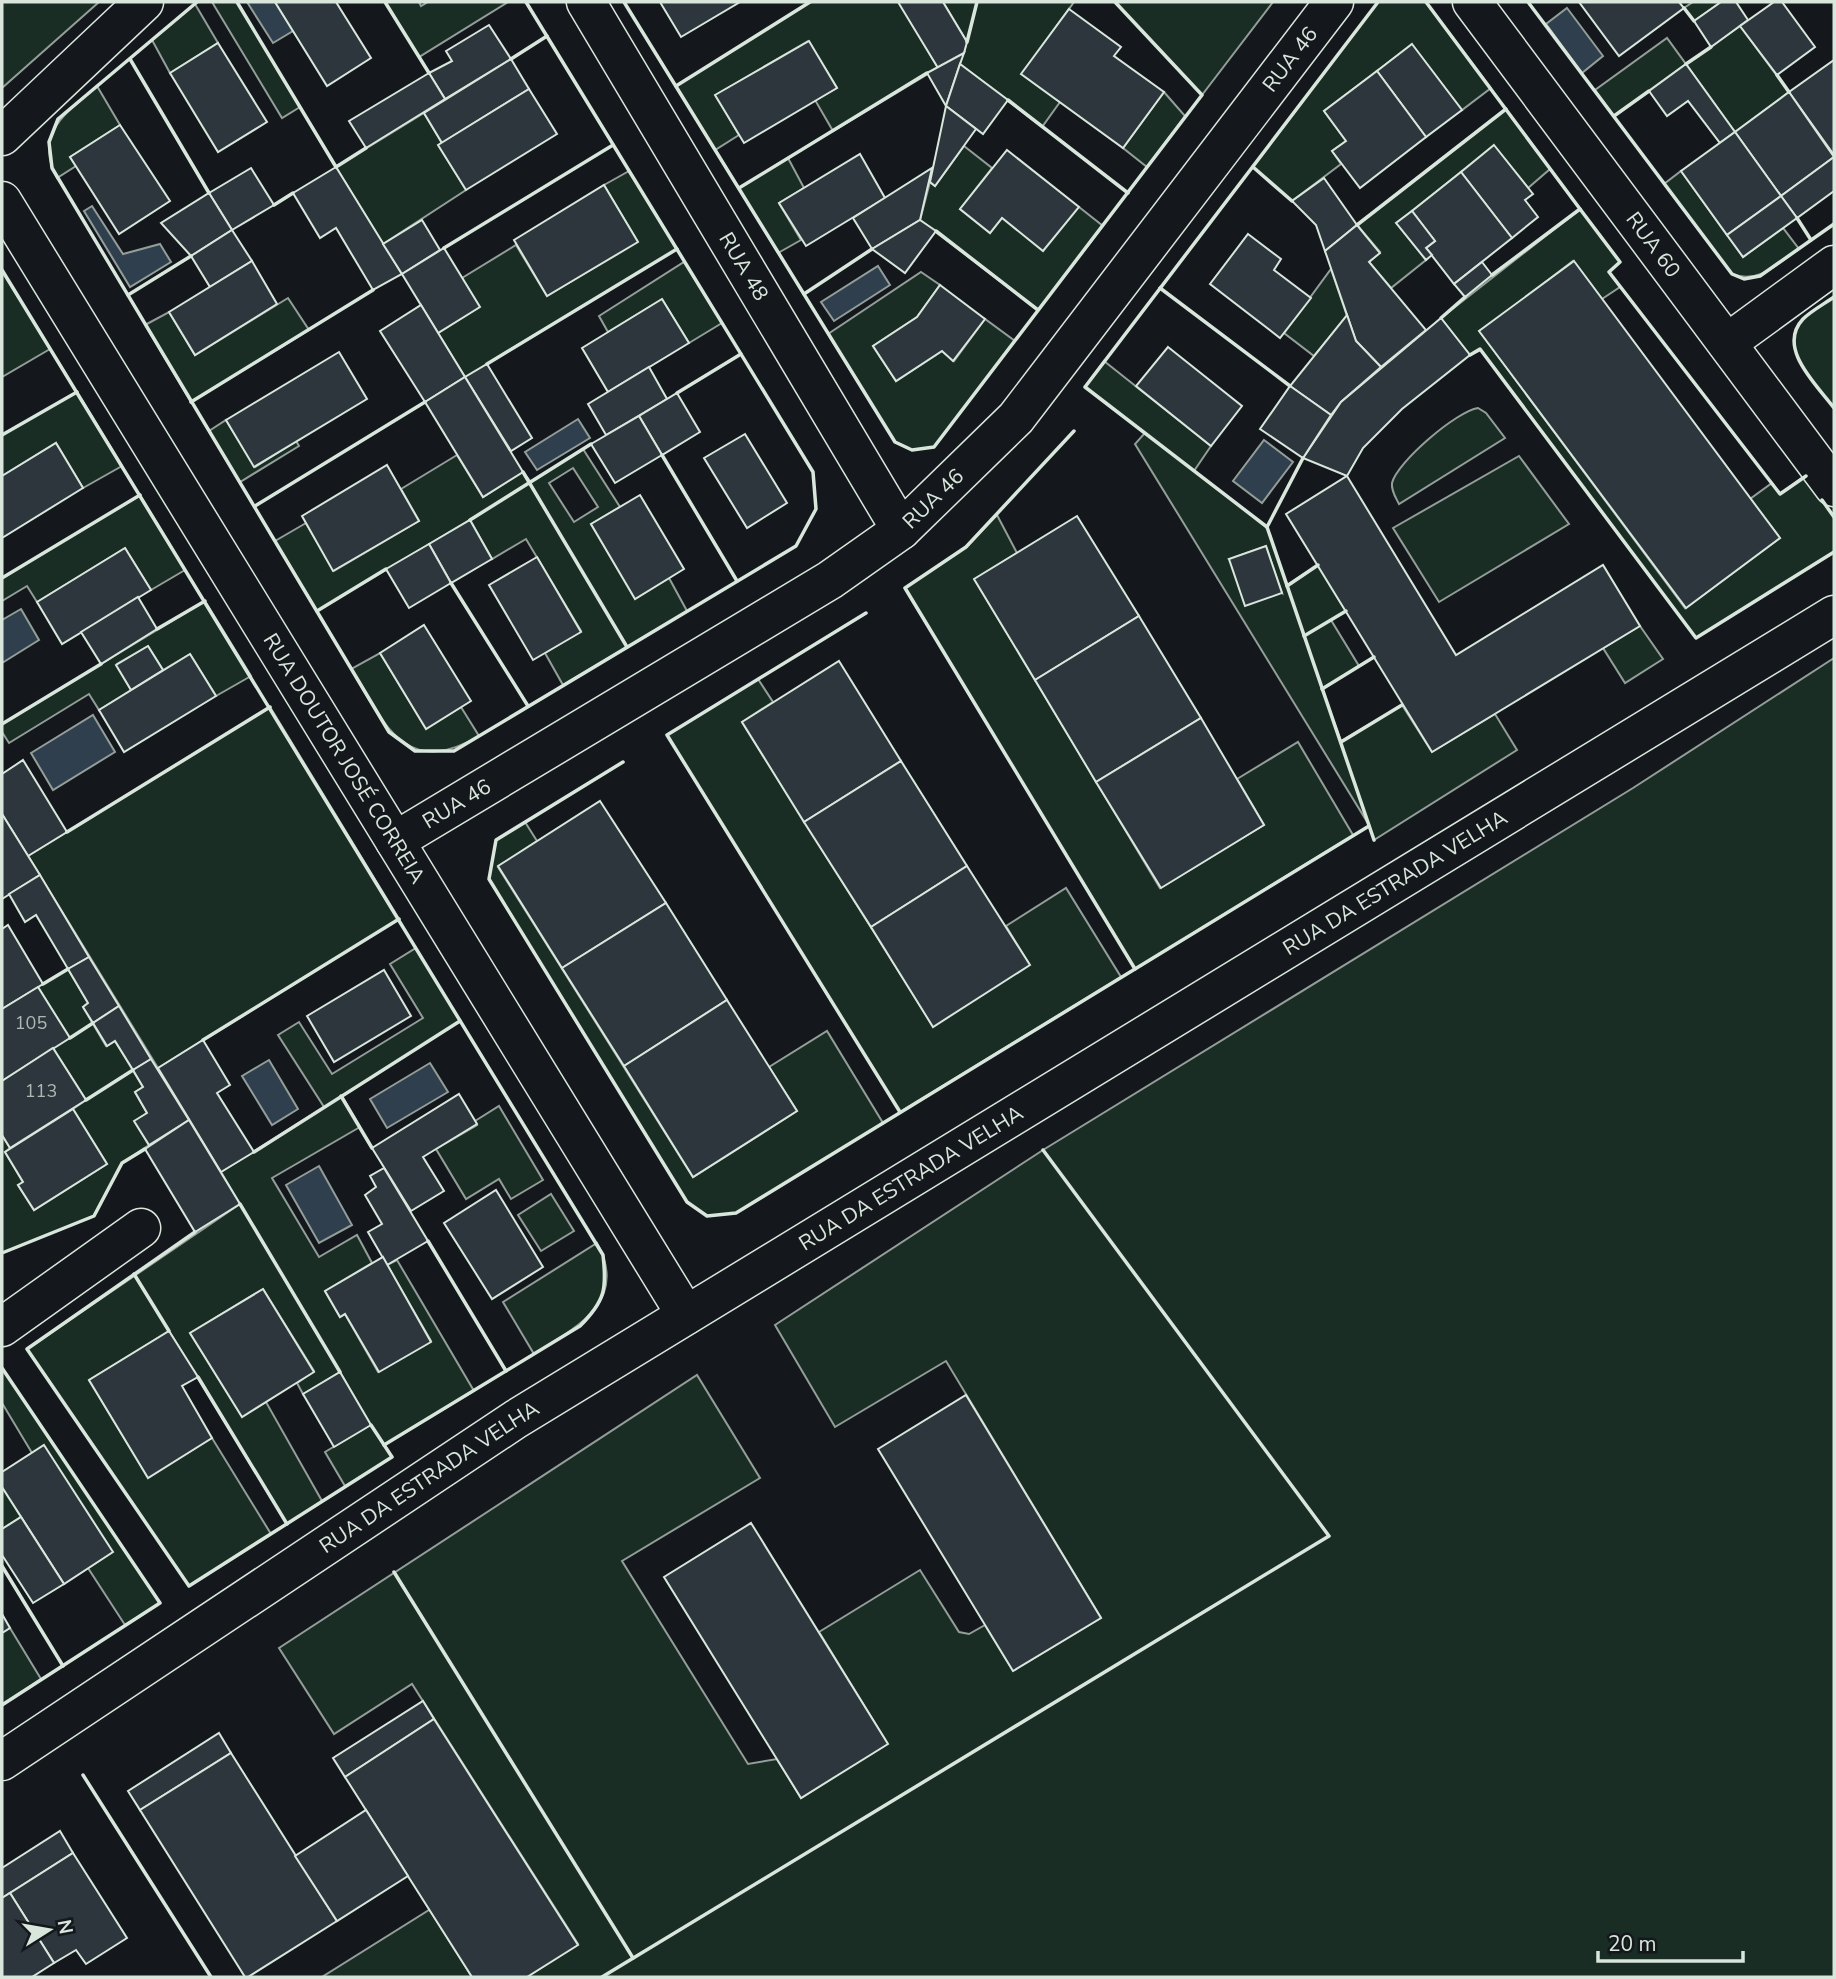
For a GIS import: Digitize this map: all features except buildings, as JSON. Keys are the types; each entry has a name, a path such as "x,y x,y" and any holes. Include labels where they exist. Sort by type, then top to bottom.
{"street":[{"path":"2,136 144,2"},
{"name":"RUA 48","path":"586,2 901,530"},
{"name":"RUA 46","path":"395,841 830,580 901,530 1016,418 1334,2"},
{"name":"RUA 60","path":"1472,2 1834,487"},
{"name":"RUA DOUTOR JOSÉ CORREIA","path":"2,201 687,1315"},
{"path":"1727,343 1834,265"},
{"name":"RUA DA ESTRADA VELHA","path":"2,1761 516,1419 1834,615"},
{"path":"2,1327 141,1228"}],"green space":[{"path":"2,2 99,2 2,88"},
{"path":"212,2 237,2 300,107 282,118"},
{"path":"385,2 419,2 421,6 428,2 508,2 419,57"},
{"path":"810,2 899,2 938,68 833,131 815,100 837,88 808,41 716,95 739,135 715,150 676,86"},
{"path":"943,2 1074,2 1022,74 1060,102 1042,127 960,64 967,42"},
{"path":"1115,2 1273,2 1202,95"},
{"path":"1378,2 1426,2 1491,88 1462,110 1412,45 1324,111 1346,141 1332,151 1341,164 1292,201 1253,167"},
{"path":"1693,2 1721,2 1694,21 1684,8"},
{"path":"195,4 218,43 170,73 152,40"},
{"path":"1740,26 1789,92 1735,132 1686,64"},
{"path":"1667,38 1686,64 1614,116 1595,90"},
{"path":"97,86 120,125 70,157 76,166 57,178 49,148 51,136 65,115"},
{"path":"1164,92 1185,116 1147,167 1123,148"},
{"path":"1506,109 1550,169 1528,188 1494,146 1397,223 1426,260 1391,288 1369,262 1380,252 1357,225"},
{"path":"424,113 442,143 439,146 466,190 383,244 336,167"},
{"path":"964,146 992,168 960,209 990,233 1002,218 1079,207 1103,226 1038,310 920,220 930,182 935,186"},
{"path":"788,158 804,188 779,203 801,240 778,253 739,188"},
{"path":"629,171 677,249 465,377 438,333 479,307 462,278 516,245 547,296 637,241 604,185"},
{"path":"1681,171 1743,257 1783,228 1799,249 1759,274 1732,274 1664,184"},
{"path":"1580,209 1620,262 1609,272 1620,287 1602,299 1573,261 1480,332 1685,608 1780,538 1750,499 1772,483 1780,494 1806,475 1834,517 1834,552 1696,638 1481,350 1470,355 1441,318"},
{"path":"684,262 722,323 689,343 662,299 608,332 599,316"},
{"path":"1331,269 1347,316 1314,356 1284,333"},
{"path":"2,270 50,349 2,377"},
{"path":"921,272 940,285 917,317 873,346 896,381 942,351 954,361 985,319 1015,341 934,447 912,450 895,442 828,334"},
{"path":"1834,297 1834,408 1802,366 1794,342 1796,330 1803,319"},
{"path":"288,298 309,330 191,402 145,325 169,312 195,355"},
{"path":"1104,361 1211,446 1194,471 1267,527 1287,585 1318,565 1346,611 1331,620 1359,666 1322,689 1341,741 1402,705 1432,752 1495,714 1517,750 1374,840 1369,825 1135,444 1145,433 1085,387","holes":["1266,546 1282,593 1229,559"]},
{"path":"77,392 122,466 83,488 56,443 2,476 2,435"},
{"path":"1478,408 1486,413 1505,438 1399,504 1392,483 1405,463 1429,439 1456,418"},
{"path":"226,420 255,467 296,441 299,446 240,482 209,431"},
{"path":"583,449 620,507 591,524 636,598 669,578 687,611 563,685 545,653 581,631 526,539 492,559 470,520 317,611 275,541 306,523 334,571 419,521 401,489 457,455 483,497 523,472 531,482","holes":["573,468 598,507 574,522 549,483"]},
{"path":"1519,456 1569,524 1439,602 1393,528"},
{"path":"140,495 185,570 151,590 125,548 37,602 27,586 2,601 2,578"},
{"path":"997,515 1017,553 975,580 1160,888 1264,825 1237,779 1298,742 1353,835 1135,969 905,588 966,547"},
{"path":"205,601 251,676 216,696 190,654 163,670 148,646 117,664 131,690 99,710 89,694 9,743 2,732 2,724"},
{"path":"1640,626 1663,659 1625,683 1603,648"},
{"path":"380,653 426,728 461,707 479,736 454,748 433,752 415,748 400,740 375,709 351,669"},
{"path":"1834,658 1834,1977 527,1977 578,1944 412,1684 334,1734 279,1648 697,1375 760,1478 622,1561 748,1764 777,1759 801,1798 887,1743 819,1632 920,1570 959,1632 969,1634 985,1625 1013,1671 1101,1618 946,1361 835,1427 775,1325 1043,1150 1633,788"},
{"path":"758,679 773,702 742,722 933,1026 1029,964 1006,926 1066,888 1121,977 900,1112 667,735"},
{"path":"270,707 399,919 158,1068 28,856"},
{"path":"525,822 537,841 498,867 693,1177 797,1111 769,1067 827,1031 883,1123 736,1213 707,1216 687,1202 489,879 496,840"},
{"path":"416,948 460,1021 342,1096 360,1127 272,1178 319,1257 357,1235 372,1263 325,1291 340,1317 345,1314 378,1372 431,1341 387,1265 397,1260 474,1391 384,1445 392,1457 345,1486 325,1452 370,1425 340,1372 303,1394 297,1383 314,1371 263,1289 190,1333 242,1416 266,1402 322,1501 287,1524 169,1331 89,1380 148,1477 212,1438 271,1534 189,1586 27,1349 240,1204 221,1172 324,1107 278,1035 299,1022 332,1074 423,1018 390,964"},
{"path":"68,969 88,1003 83,1007 106,1046 115,1041 143,1087 135,1092 147,1113 135,1122 149,1145 122,1163 94,1216 2,1253 2,1135 10,1148 5,1152 23,1182 18,1185 34,1210 107,1164 73,1109 86,1100 53,1048 69,1037 38,987"},
{"path":"499,1106 543,1180 511,1199 499,1179 466,1199 436,1149 477,1125 475,1121"},
{"path":"551,1194 574,1231 541,1251 518,1215"},
{"path":"597,1243 605,1263 607,1281 602,1297 581,1323 534,1354 503,1302"},
{"path":"2,1368 160,1603 125,1625 88,1568 112,1552 32,1453 2,1403"},
{"path":"2,1487 21,1517 2,1529"},
{"path":"10,1628 41,1679 2,1705 2,1633"},
{"path":"429,1910 472,1977 322,1977"}],"water":[{"path":"247,2 275,2 293,31 273,43"},
{"path":"1567,8 1603,56 1582,73 1546,24"},
{"path":"92,206 123,254 160,244 171,262 130,287 84,211"},
{"path":"878,266 890,285 834,321 821,302"},
{"path":"578,419 590,438 537,470 525,452"},
{"path":"1264,440 1293,462 1262,503 1233,481"},
{"path":"21,609 39,640 2,663 2,620"},
{"path":"93,715 115,752 53,790 31,753"},
{"path":"269,1060 298,1109 272,1125 242,1076"},
{"path":"430,1063 448,1092 387,1128 370,1099"},
{"path":"319,1166 352,1225 319,1243 286,1185"}],"wall":[{"path":"197,2 58,119 49,142 52,168 389,732 415,751 454,751 796,546 816,509 813,472 526,2"},
{"path":"237,2 336,167 366,148"},
{"path":"385,2 429,73"},
{"path":"624,2 895,442 912,450 934,447 1202,95 1115,2"},
{"path":"676,86 810,2"},
{"path":"967,42 977,2"},
{"path":"1267,527 1085,387 1378,2"},
{"path":"1426,2 1580,209 1492,275"},
{"path":"1528,2 1732,274 1744,279 1760,276 1834,224"},
{"path":"1684,8 1694,21"},
{"path":"511,59 547,36"},
{"path":"1686,64 1711,47"},
{"path":"130,59 209,193"},
{"path":"739,188 927,73"},
{"path":"1777,75 1789,92"},
{"path":"1614,116 1649,91"},
{"path":"1008,100 1128,193"},
{"path":"1357,225 1506,109"},
{"path":"444,248 613,145"},
{"path":"1253,167 1292,201"},
{"path":"274,205 293,193"},
{"path":"1580,209 1620,262 1609,272 1780,494 1806,476"},
{"path":"1797,218 1811,240"},
{"path":"936,231 1038,310"},
{"path":"487,364 677,249"},
{"path":"804,294 872,249"},
{"path":"128,295 191,256"},
{"path":"2,270 603,1255 605,1277 602,1294 595,1309 580,1326 384,1445"},
{"path":"1160,288 1290,386"},
{"path":"191,402 373,290"},
{"path":"1441,318 1465,297"},
{"path":"1834,297 1803,319 1796,330 1794,342 1802,366 1834,408"},
{"path":"1470,355 1480,349 1696,638 1834,552"},
{"path":"677,393 741,354"},
{"path":"2,435 77,392"},
{"path":"255,506 425,402"},
{"path":"1074,431 966,547 905,588 1135,969 1369,826"},
{"path":"470,520 591,444"},
{"path":"662,455 737,581"},
{"path":"1303,458 1267,527 1374,840"},
{"path":"523,472 627,647"},
{"path":"2,578 140,495"},
{"path":"1822,500 1834,517"},
{"path":"1287,586 1318,565"},
{"path":"317,611 386,569"},
{"path":"451,583 528,706"},
{"path":"157,629 205,601"},
{"path":"1304,636 1346,611"},
{"path":"866,613 667,735 900,1112"},
{"path":"1322,689 1374,657"},
{"path":"2,724 101,664"},
{"path":"1341,742 1402,705"},
{"path":"67,832 270,707"},
{"path":"623,762 496,840 489,879 687,1202 707,1216 736,1213 1135,969"},
{"path":"203,1040 399,919"},
{"path":"43,984 68,969"},
{"path":"254,1152 460,1021"},
{"path":"70,1038 93,1023"},
{"path":"86,1100 133,1070"},
{"path":"341,1096 372,1148"},
{"path":"2,1253 94,1216 122,1163 145,1149"},
{"path":"602,1977 1329,1536 1043,1150"},
{"path":"240,1204 340,1372"},
{"path":"195,1232 27,1349 189,1586 392,1457 371,1425"},
{"path":"428,1241 506,1371"},
{"path":"134,1274 169,1331"},
{"path":"2,1368 160,1603 2,1705"},
{"path":"198,1377 287,1524"},
{"path":"2,1566 63,1666"},
{"path":"394,1572 633,1958"},
{"path":"83,1775 211,1977"}]}
